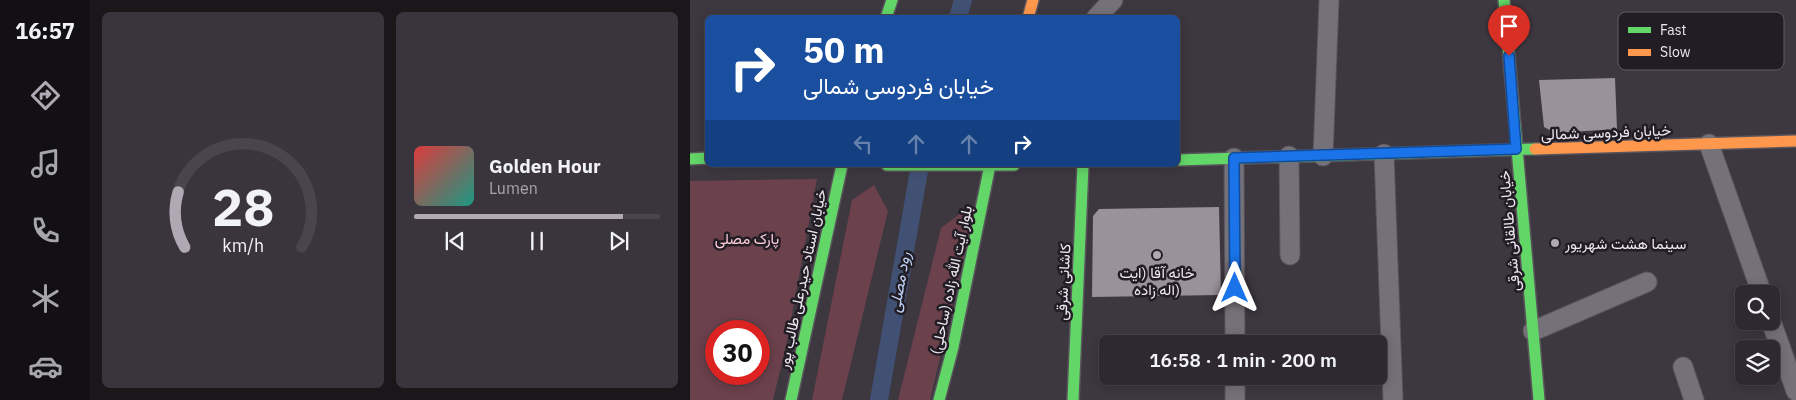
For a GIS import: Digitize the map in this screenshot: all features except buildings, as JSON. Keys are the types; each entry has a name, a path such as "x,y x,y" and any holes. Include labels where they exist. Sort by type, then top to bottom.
{"street":[{"path":"887,15 892,0"},
{"path":"1029,15 1033,0"},
{"path":"1099,15 1113,0"},
{"path":"1323,156 1329,0"},
{"name":"خیابان طالقانی شرقی","path":"1504,0 1539,400"},
{"name":"خیابان فردوسی شمالی","path":"1180,160 1796,141"},
{"path":"1709,144 1759,285"},
{"path":"1384,154 1393,400"},
{"path":"1288,156 1290,255"},
{"path":"690,159 705,158"},
{"path":"1234,158 1235,335"},
{"name":"خیابان استاد حیدرعلی طالب پور","path":"791,400 842,167"},
{"name":"بلوار آیت الله زاده (ساحلی)","path":"939,400 954,347 990,167"},
{"name":"کاشانی شرقی","path":"1072,400 1083,167"},
{"path":"1533,331 1647,282"},
{"path":"1774,330 1796,391"},
{"path":"1683,367 1694,400"},
{"path":"1235,385 1235,400"}],"green space":[{"name":"پارک مصلی","path":"817,179 787,342 773,400 690,400 690,181"},
{"path":"874,185 888,211 842,400 812,400 852,200"},
{"path":"962,212 973,219 930,400 898,400 941,228"}],"waterway":[{"name":"رود مصلی","path":"959,15 963,0"},
{"name":"رود مصلی","path":"879,400 920,167"}],"traffic: fast":[{"path":"887,15 892,0"},
{"path":"1504,0 1539,400"},
{"path":"1180,160 1535,149"},
{"path":"690,159 705,158"},
{"path":"791,400 842,167"},
{"path":"939,400 953,347 990,167"},
{"path":"1073,400 1083,167"}],"traffic: slow":[{"path":"1029,15 1033,0"},
{"path":"1535,149 1796,141"}],"place":[{"name":"سینما هشت شهریور","path":"1555,243"},
{"name":"خانه آقا (ایت اله زاده)","path":"1157,255"}],"route":[{"path":"1235,288 1234,158 1516,149 1509,56"}]}
